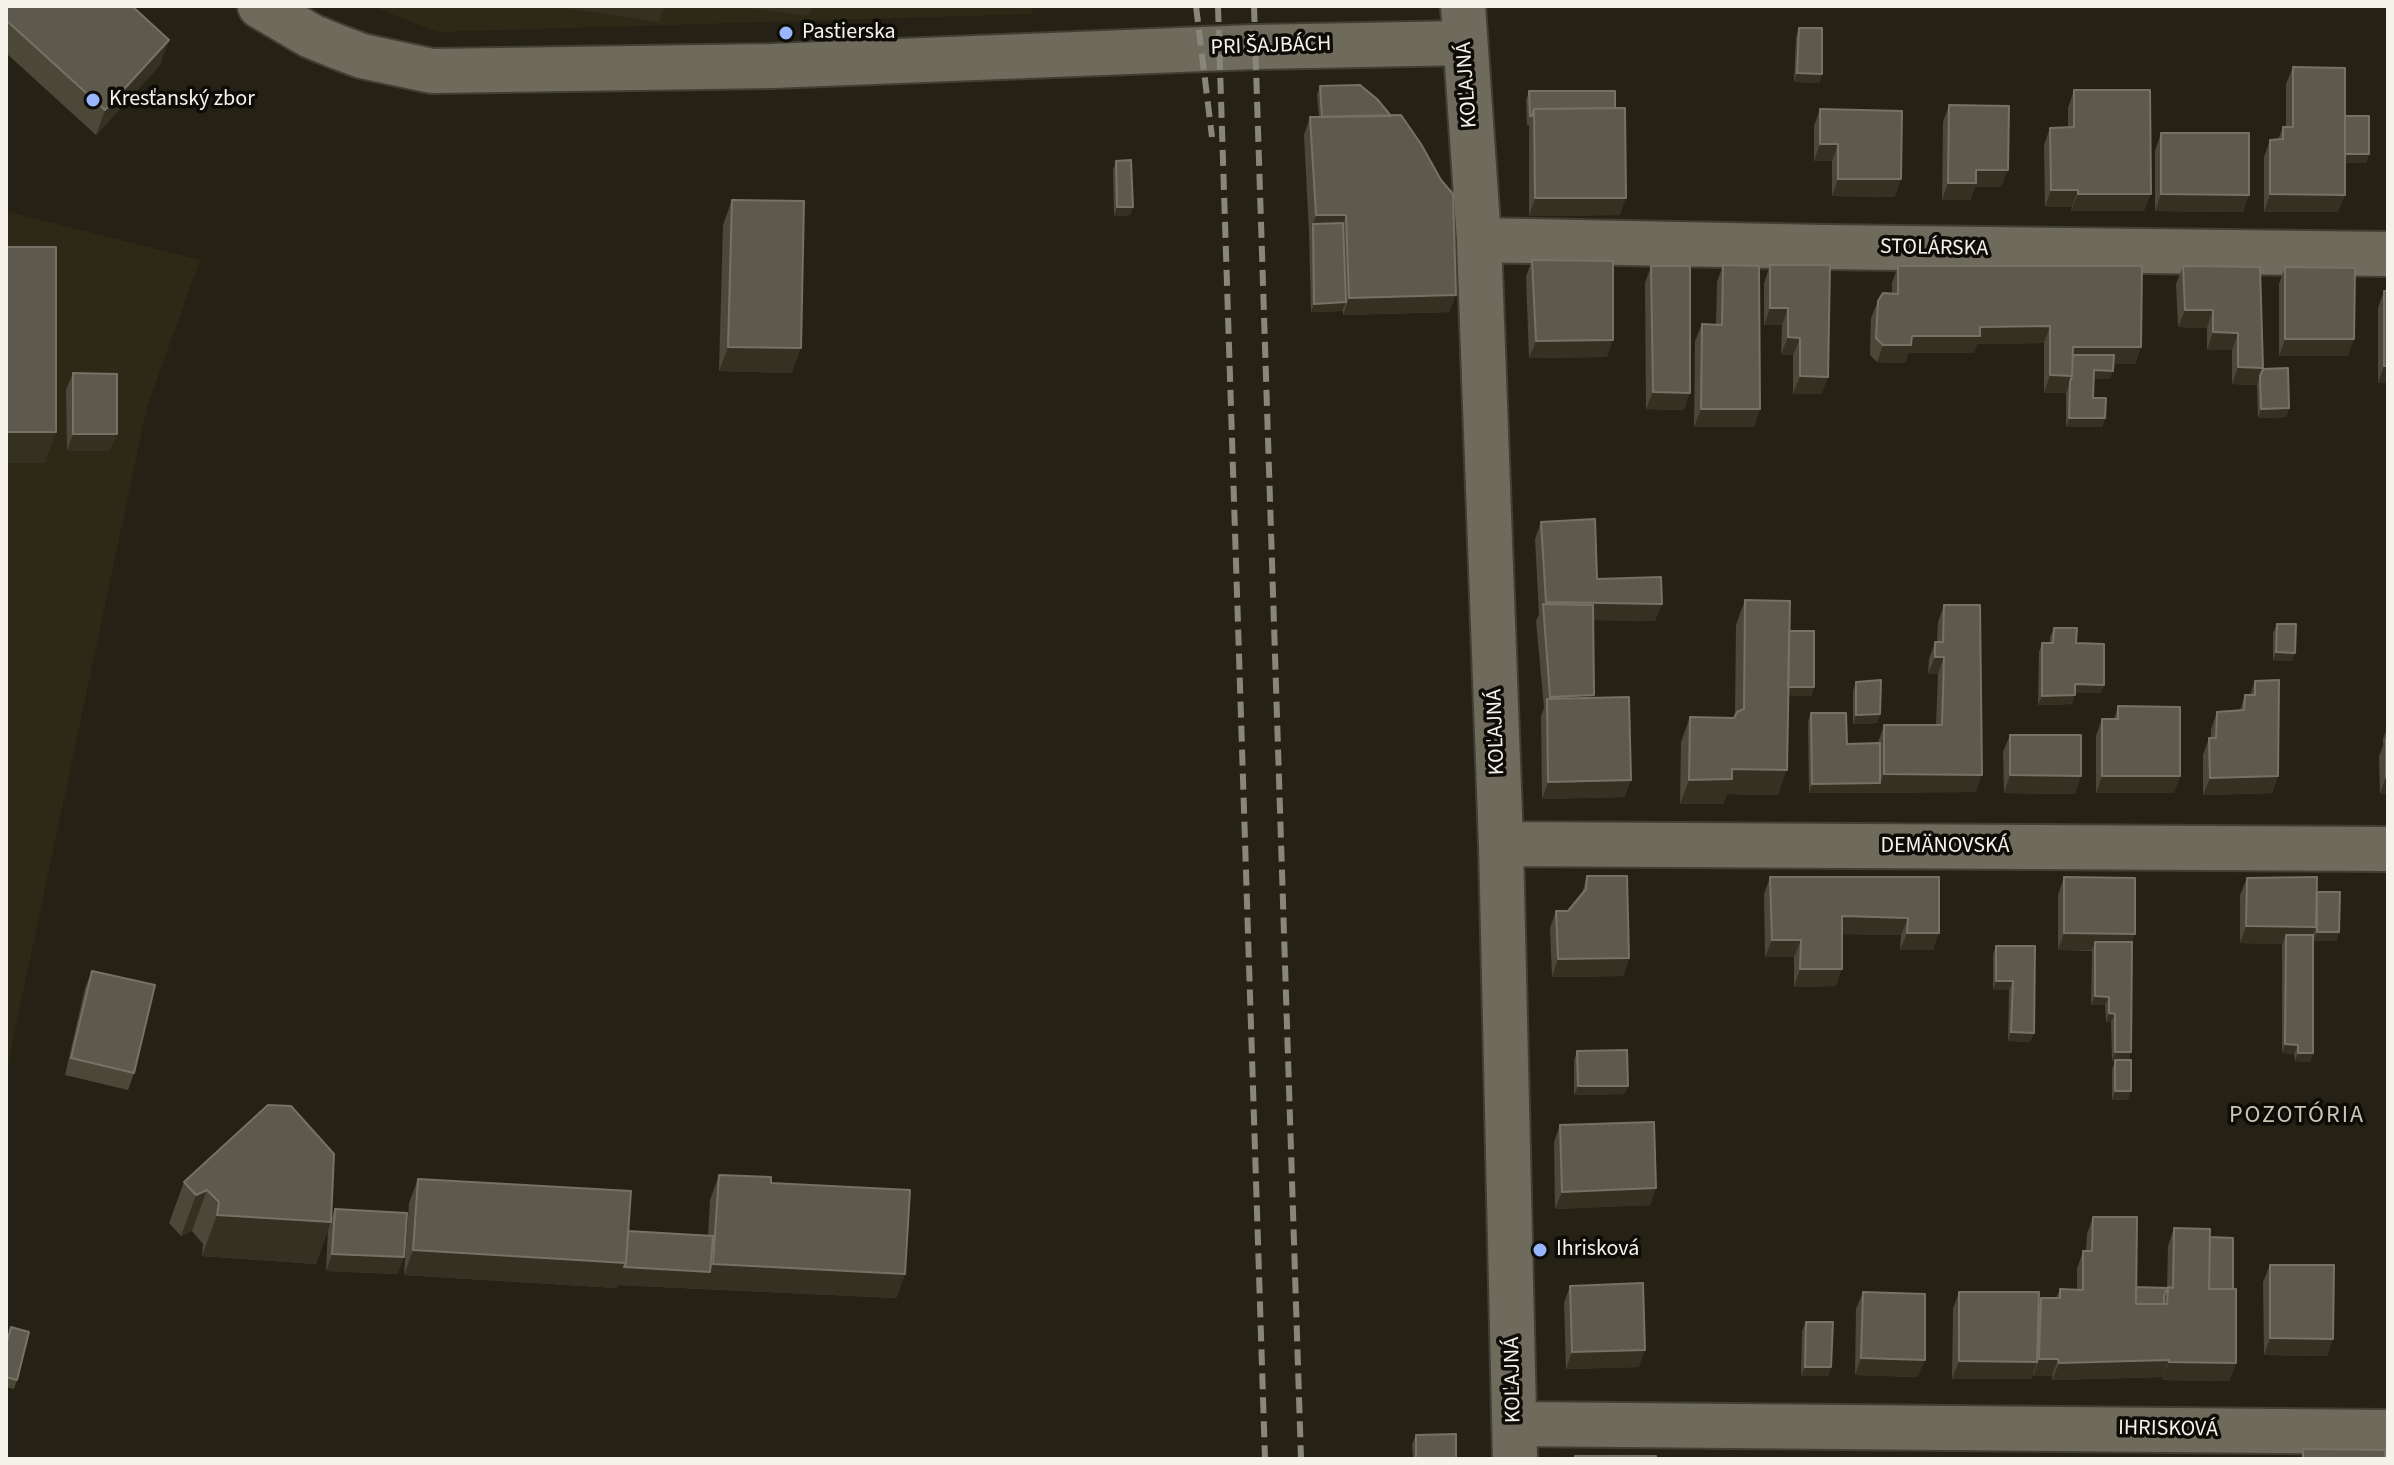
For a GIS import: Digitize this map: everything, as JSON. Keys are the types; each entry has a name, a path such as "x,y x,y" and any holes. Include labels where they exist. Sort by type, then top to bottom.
{"street":[{"name":"PRI ŠAJBÁCH","path":"260,6 311,36 362,56 432,71 772,66 1255,47 1464,24"},
{"name":"KOĽAJNÁ","path":"1464,24 1479,240 1501,844 1515,1442"},
{"name":"STOLÁRSKA","path":"1479,240 2388,254"},
{"name":"DEMÄNOVSKÁ","path":"1501,844 2388,849"},
{"name":"IHRISKOVÁ","path":"1515,1442 2388,1432"}],"shaded area":[{"path":"371,6 1032,6 1032,14 437,32"},
{"path":"6,211 200,260 147,407 6,1072"}],"building":[{"name":"Kresťanský zbor","path":"6,6 132,6 169,40 105,110 6,20"},
{"path":"1799,28 1822,28 1822,74 1797,73"},
{"path":"2293,67 2345,68 2345,195 2270,194 2270,140 2283,139 2283,127 2293,127"},
{"path":"1360,85 1391,116 1322,117 1320,86"},
{"path":"2074,90 2150,90 2151,194 2078,194 2078,190 2051,190 2050,128 2074,127"},
{"path":"1529,91 1615,91 1615,108 1534,109 1530,116"},
{"path":"1949,105 2009,106 2008,170 1976,170 1976,183 1948,183"},
{"path":"1625,108 1626,198 1535,198 1534,109"},
{"path":"1820,109 1902,111 1901,179 1838,179 1838,144 1820,144"},
{"path":"1401,115 1453,194 1456,295 1349,298 1346,215 1316,215 1310,117"},
{"path":"2345,116 2369,116 2369,154 2345,154"},
{"path":"2161,133 2249,133 2249,195 2161,194"},
{"path":"1131,160 1133,207 1117,207 1116,161"},
{"path":"732,200 804,201 801,348 728,347"},
{"path":"1343,223 1346,302 1314,304 1313,224"},
{"path":"6,247 56,247 56,432 6,432"},
{"path":"1532,260 1613,261 1613,340 1536,341"},
{"path":"1723,265 1759,266 1760,409 1701,409 1702,324 1722,325"},
{"path":"1770,265 1830,265 1828,377 1800,376 1800,338 1788,337 1788,308 1770,308"},
{"path":"1651,266 1690,266 1690,393 1653,392"},
{"path":"1898,266 2142,266 2141,347 2073,347 2072,376 2050,375 2050,326 1980,327 1980,336 1912,336 1911,345 1883,345 1876,338 1878,301 1883,293 1898,294"},
{"path":"2183,266 2260,267 2263,368 2238,367 2238,333 2213,332 2213,310 2185,310"},
{"path":"2285,267 2355,268 2354,339 2285,339"},
{"path":"2384,291 2388,291 2388,366 2384,366"},
{"path":"2073,355 2114,355 2113,371 2094,370 2093,398 2106,398 2105,418 2069,418"},
{"path":"2288,368 2289,408 2261,409 2260,376 2263,369"},
{"path":"73,373 117,374 117,434 73,434"},
{"path":"1595,519 1597,579 1661,577 1662,604 1546,602 1541,522"},
{"path":"1745,600 1790,601 1787,770 1732,769 1732,779 1689,780 1690,717 1734,718 1737,712 1744,709"},
{"path":"1543,604 1593,605 1594,695 1550,697"},
{"path":"1944,605 1980,605 1982,775 1884,774 1884,725 1942,725 1944,657 1935,657 1935,642 1943,642"},
{"path":"2277,624 2296,624 2295,653 2276,652"},
{"path":"2054,628 2077,628 2076,643 2104,644 2104,685 2075,684 2075,695 2042,696 2042,643 2053,643"},
{"path":"1789,631 1814,631 1814,687 1788,687"},
{"path":"1881,680 1880,714 1856,715 1856,682"},
{"path":"2279,680 2278,776 2210,778 2209,738 2216,738 2217,712 2244,710 2245,695 2255,695 2255,681"},
{"path":"1629,697 1631,780 1548,782 1547,699"},
{"path":"2118,706 2180,707 2180,776 2102,776 2102,719 2118,719"},
{"path":"1811,713 1846,713 1847,744 1880,743 1880,783 1812,784"},
{"path":"2010,735 2081,735 2081,776 2010,775"},
{"path":"2388,739 2388,777 2386,777"},
{"path":"1587,876 1627,876 1629,958 1558,959 1556,911 1568,911 1586,889"},
{"path":"1770,877 1939,877 1939,933 1907,933 1908,918 1842,916 1842,969 1800,969 1801,940 1772,940"},
{"path":"2064,877 2135,878 2135,934 2064,933"},
{"path":"2317,877 2316,927 2246,926 2247,878"},
{"path":"2317,892 2340,892 2339,932 2317,932"},
{"path":"2286,935 2313,935 2313,1053 2298,1053 2298,1045 2285,1044"},
{"path":"2095,942 2132,942 2131,1052 2115,1052 2115,1014 2109,1013 2109,997 2095,996"},
{"path":"1996,946 2035,946 2034,1033 2011,1032 2013,981 1996,981"},
{"path":"92,971 155,985 134,1073 71,1058"},
{"path":"1627,1050 1628,1086 1578,1086 1577,1051"},
{"path":"2115,1060 2131,1060 2131,1091 2115,1091"},
{"path":"268,1105 291,1106 334,1154 331,1222 217,1215 219,1202 207,1190 196,1195 184,1182"},
{"path":"1654,1122 1656,1188 1562,1192 1560,1125"},
{"path":"719,1175 771,1177 771,1183 910,1190 905,1274 713,1264"},
{"path":"418,1179 631,1191 626,1263 413,1250"},
{"path":"335,1209 407,1213 404,1257 332,1254"},
{"path":"2093,1217 2137,1217 2136,1304 2167,1304 2168,1287 2173,1288 2174,1228 2210,1229 2209,1289 2236,1289 2236,1363 2169,1360 2059,1363 2058,1359 2039,1359 2041,1298 2060,1298 2060,1289 2083,1290 2083,1251 2092,1251"},
{"path":"628,1231 713,1236 710,1272 624,1267"},
{"path":"2210,1237 2233,1238 2233,1289 2209,1289"},
{"path":"2270,1265 2334,1265 2333,1339 2270,1338"},
{"path":"1643,1283 1645,1350 1572,1352 1570,1286"},
{"path":"2136,1287 2167,1288 2164,1304 2136,1304"},
{"path":"1863,1292 1925,1294 1925,1360 1861,1358"},
{"path":"1959,1292 2039,1292 2037,1362 1959,1361"},
{"path":"1806,1322 1833,1322 1831,1367 1805,1367"},
{"path":"11,1327 29,1332 17,1380 6,1377 6,1346"},
{"path":"1456,1434 1456,1459 1416,1459 1416,1435"},
{"path":"2303,1449 2385,1450 2385,1459 2303,1459"},
{"path":"1575,1456 1656,1456 1656,1459 1575,1459"},
{"path":"1680,1458 1860,1459 1680,1459"}],"railway":[{"path":"1196,6 1212,137"},
{"path":"1218,6 1265,1459"},
{"path":"1254,6 1301,1459"}],"place":[{"name":"Pastierska","path":"786,33"},
{"name":"Kresťanský zbor","path":"93,100"},
{"name":"Ihrisková","path":"1540,1250"}],"district":[{"name":"POZOTÓRIA","path":"2297,1117"}]}
